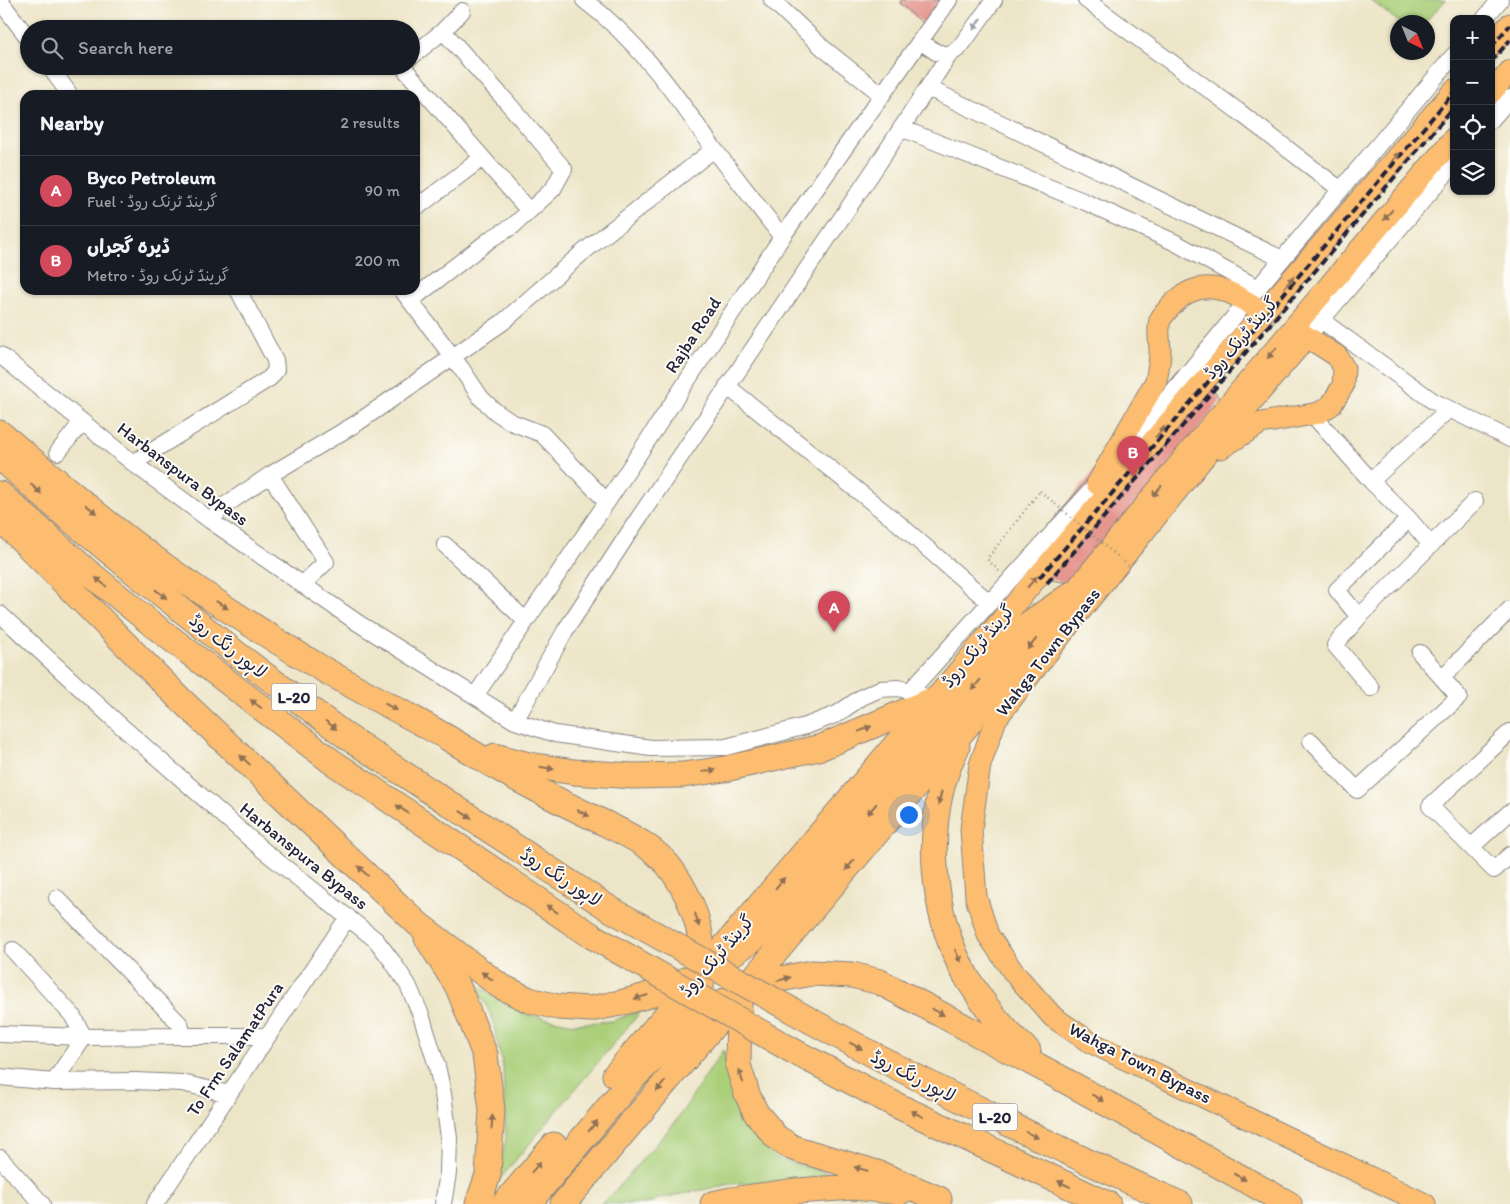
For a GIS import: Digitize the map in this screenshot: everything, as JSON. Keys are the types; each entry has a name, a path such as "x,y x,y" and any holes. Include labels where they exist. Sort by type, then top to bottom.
{"highway":[{"path":"0,433 90,508 164,566 220,604 311,662 520,780 626,834 654,851 672,870 688,896 698,920 702,946 699,1000 678,1067"},
{"name":"لاہور رنگ روڈ","path":"0,457 66,516 148,584 346,736 610,909 917,1079 1104,1170 1180,1204"},
{"name":"لاہور رنگ روڈ","path":"0,494 86,571 330,761 592,936 795,1052 898,1106 1108,1204"},
{"path":"0,518 182,700 418,924 500,986 529,1000 558,1007 590,1009 620,1003 671,986 702,973 748,943 792,905 1024,627 1075,592"},
{"path":"466,748 529,764 574,772 633,776 683,775 725,769 822,747 934,700"},
{"name":"گرینڈ ٹرنک روڈ","path":"504,1204 934,700"},
{"path":"971,720 948,765 937,811 934,851 939,899 951,943 969,980 998,1021 1022,1046 1055,1075"},
{"name":"گرینڈ ٹرنک روڈ","path":"563,1204 971,720"},
{"path":"758,908 748,943 739,996 738,1065 747,1094 756,1113 776,1136 793,1148 880,1174 946,1202"},
{"path":"418,924 458,987 485,1055 492,1110 488,1174 478,1204"},
{"path":"528,1204 634,1077 693,1020 715,1005 780,979 812,973 852,975 880,982 897,990 1289,1204"},
{"path":"713,1204 796,1191 854,1187 899,1192 946,1202"}],"main road":[{"path":"1495,41 1510,24"},
{"path":"1495,89 1510,71"},
{"name":"گرینڈ ٹرنک روڈ","path":"934,700 1099,503 1450,94"},
{"name":"گرینڈ ٹرنک روڈ","path":"971,720 995,688 1213,424 1450,143"},
{"path":"1097,484 1156,381 1159,362 1158,336 1161,319 1170,307 1190,290 1201,288 1220,290 1254,299"},
{"path":"1201,461 1261,423 1313,415 1331,405 1343,386 1344,368 1337,356 1304,335"},
{"name":"Wahga Town Bypass","path":"1304,335 1069,625 996,719 980,765 971,829 976,897 988,935 1014,973 1053,1017 1088,1041 1425,1204"},
{"path":"995,688 996,719"}],"street":[{"path":"584,0 598,10 663,78 714,149 782,237"},
{"path":"772,0 823,48 882,95"},
{"name":"Rajba Road","path":"475,696 607,502 782,237 949,0"},
{"path":"515,721 565,631 634,525 928,88 994,0"},
{"path":"1086,0 1238,111 1341,190"},
{"path":"1487,15 1500,0"},
{"path":"0,1 20,27"},
{"path":"420,50 443,32 462,11"},
{"path":"420,287 513,226 553,189 564,169 506,100 443,32"},
{"path":"920,41 936,52 954,51"},
{"path":"910,691 1097,484 1254,299 1282,259 1450,60"},
{"path":"56,75 67,90"},
{"path":"410,75 529,211"},
{"path":"1430,83 1450,93"},
{"path":"928,88 1282,259"},
{"path":"1495,115 1510,98"},
{"path":"901,128 1083,201 1174,242 1254,299"},
{"path":"211,521 221,508 356,423 503,322 582,253 714,149"},
{"path":"420,205 482,158"},
{"path":"1304,335 1321,320 1450,169"},
{"path":"133,463 270,378 276,370 275,360 241,295"},
{"path":"406,296 453,357 481,398 496,412 511,422 542,434 607,502"},
{"path":"1321,320 1433,401 1510,439"},
{"name":"Harbanspura Bypass","path":"0,355 133,463 211,521 358,623 515,721 555,734 651,748 726,748 806,726 838,714 872,692 889,688 910,691 934,700"},
{"path":"728,386 898,524 990,603"},
{"path":"1371,481 1449,409"},
{"path":"1313,415 1431,545"},
{"path":"58,452 82,422"},
{"path":"270,476 326,562 302,585"},
{"path":"1371,688 1335,645 1359,617 1476,501"},
{"path":"1359,617 1336,590 1409,519"},
{"path":"445,545 526,621"},
{"path":"1442,678 1510,609"},
{"name":"Harbanspura Bypass","path":"0,614 120,725 248,837 376,940 392,961 408,985 421,1014 437,1066 443,1094 449,1138 448,1173 443,1204"},
{"path":"1311,741 1357,790 1459,697 1420,653"},
{"path":"1510,732 1430,806 1494,870 1510,854"},
{"path":"1471,847 1510,812"},
{"path":"58,898 180,1024 183,1036"},
{"name":"To Frm SalamatPura","path":"155,1204 348,917"},
{"path":"13,950 72,1014 84,1037"},
{"path":"0,1034 84,1037 268,1036"},
{"path":"54,1082 84,1037"},
{"path":"0,1077 54,1082 134,1081 182,1083 230,1094"},
{"path":"0,1158 42,1204"}],"path":[{"path":"987,559 1040,491 1129,566"}],"green space":[{"path":"1370,0 1446,0 1432,15 1390,15"},
{"path":"473,981 494,997 529,1015 574,1024 612,1021 642,1010 498,1181 506,1138 503,1067 491,1015"},
{"path":"723,1050 735,1099 746,1129 776,1158 837,1176 731,1184 658,1199 647,1204 601,1204 676,1121"}],"building":[{"path":"902,0 940,0 924,24 899,3"},
{"path":"1177,372 1186,372 1211,387 1221,401 1076,582 1051,580 1045,576 1035,541"}],"tunnel":[{"path":"1258,309 1301,333"}],"railway":[{"path":"1495,42 1510,25"},
{"path":"1493,60 1510,40"},
{"path":"1039,578 1259,323 1450,97"},
{"path":"1047,583 1450,112"}],"place":[{"name":"ڈیرہ گجراں","path":"1133,477"},
{"name":"Byco Petroleum","path":"834,632"}]}
